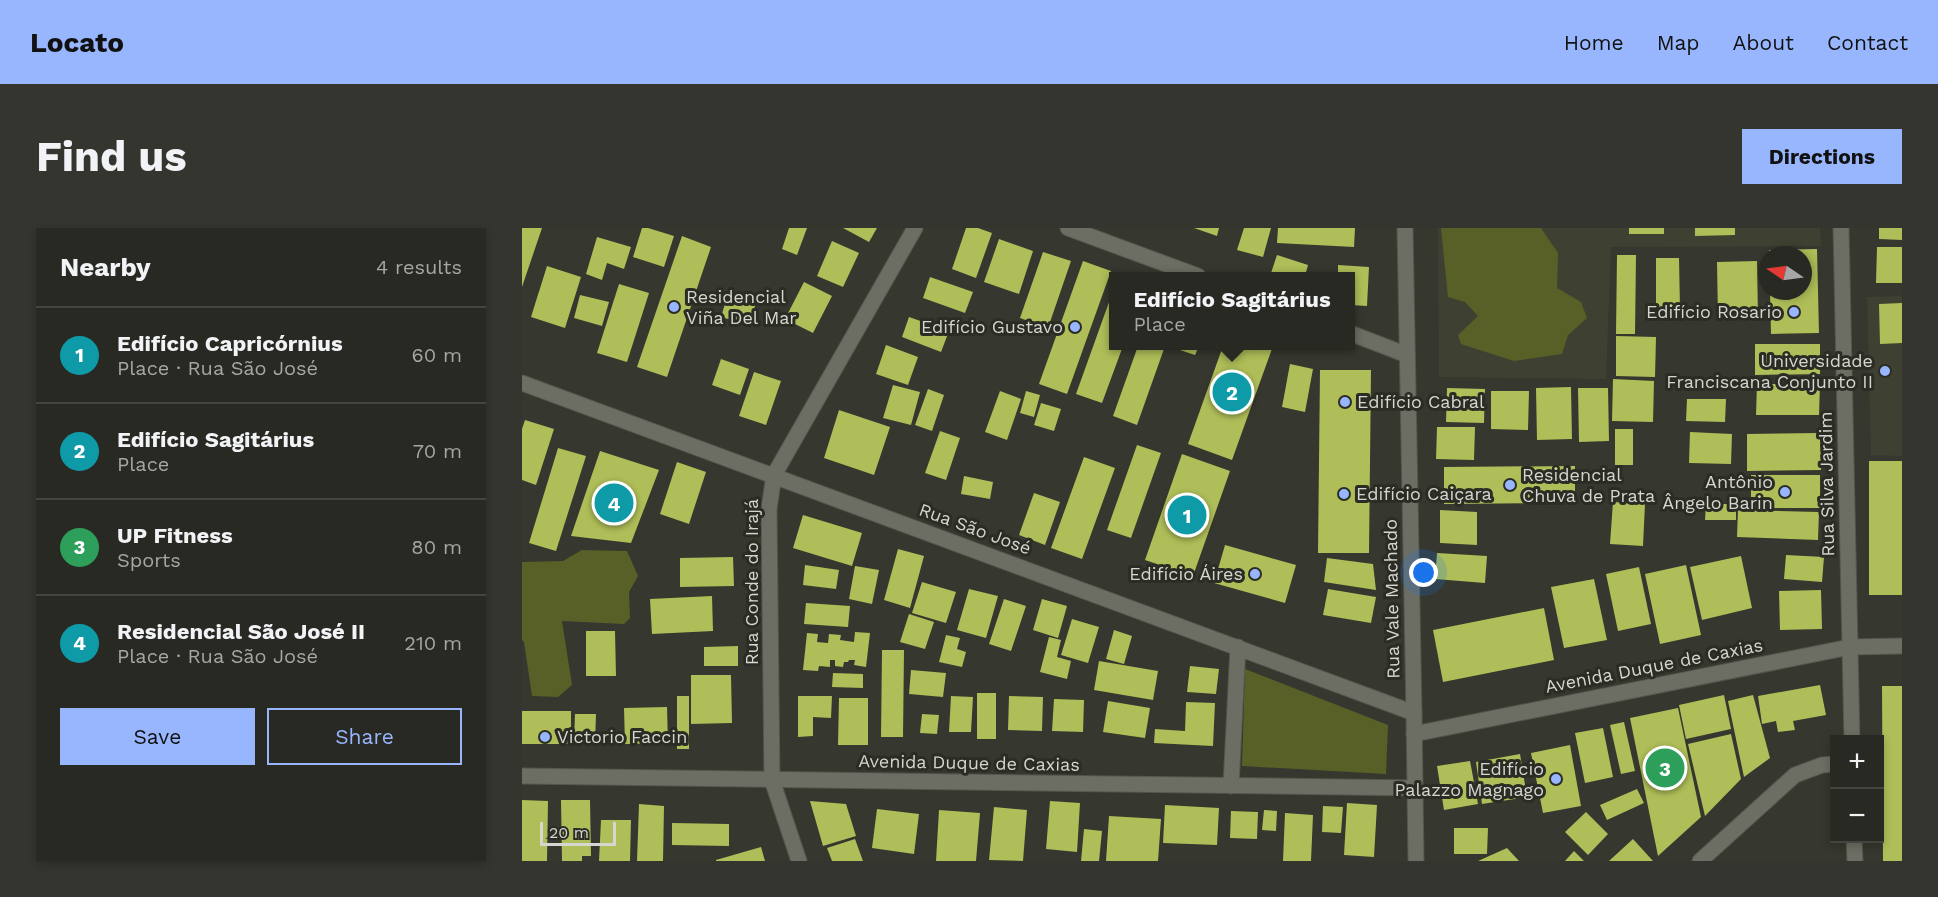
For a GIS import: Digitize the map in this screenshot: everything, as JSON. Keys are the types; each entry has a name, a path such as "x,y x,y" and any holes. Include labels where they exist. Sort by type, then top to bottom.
{"street":[{"name":"Rua Conde do Irajá","path":"799,861 772,780 769,509 774,475 915,228"},
{"path":"1068,228 1187,272"},
{"name":"Rua Vale Machado","path":"1404,228 1416,861"},
{"name":"Rua Silva Jardim","path":"1841,228 1852,735"},
{"path":"1355,335 1407,354"},
{"name":"Rua São José","path":"522,383 1414,713"},
{"name":"Avenida Duque de Caxias","path":"1414,734 1850,647 1902,646"},
{"path":"1231,786 1238,648"},
{"path":"1700,861 1795,775 1830,764"},
{"name":"Avenida Duque de Caxias","path":"522,776 1415,788"},
{"path":"1854,843 1855,861"}],"shaded area":[{"path":"1438,228 1820,228 1821,246 1611,247 1606,379 1439,377"},
{"name":"Universidade Franciscana Conjunto II","path":"1902,296 1902,456 1871,455 1867,297"}],"green space":[{"path":"1441,228 1541,228 1558,253 1557,288 1581,302 1587,318 1568,335 1562,354 1514,361 1461,344 1458,335 1478,316 1465,302 1448,297"},
{"path":"582,550 627,551 638,576 629,592 630,618 624,624 562,621 572,685 558,697 532,696 522,640 522,562 563,561"},
{"path":"1245,669 1388,725 1386,774 1242,766"}],"building":[{"path":"522,228 542,228 522,287"},
{"path":"642,228 674,236 664,267 633,257"},
{"path":"789,228 807,228 797,255 782,249"},
{"path":"843,228 877,228 869,242"},
{"path":"966,228 978,228 992,233 976,278 952,269"},
{"path":"1194,228 1219,228 1217,236"},
{"path":"1244,228 1271,228 1263,257 1237,250"},
{"path":"1278,228 1355,228 1354,247 1277,243"},
{"path":"1629,228 1664,228 1664,234 1629,234"},
{"path":"1695,228 1735,228 1735,235 1695,236"},
{"path":"1879,228 1902,228 1902,240 1879,239"},
{"name":"Residencial Viña Del Mar","path":"682,236 711,247 667,377 637,367"},
{"path":"597,237 631,247 624,269 607,263 602,280 586,274"},
{"path":"999,239 1033,251 1019,294 984,282"},
{"path":"832,241 859,253 843,287 817,276"},
{"path":"1877,247 1902,247 1902,283 1876,283"},
{"name":"Edifício Rosario","path":"1812,249 1817,249 1819,333 1771,334 1770,300 1812,300"},
{"path":"1043,252 1071,261 1048,328 1020,318"},
{"path":"1277,255 1308,265 1306,272 1271,272"},
{"path":"1617,255 1636,255 1635,334 1616,334"},
{"path":"1656,258 1679,258 1680,309 1656,309"},
{"name":"Edifício Gustavo","path":"1083,261 1111,271 1067,394 1039,384"},
{"path":"1757,261 1758,318 1718,318 1717,262"},
{"path":"1338,265 1369,267 1367,306 1355,305 1355,272 1338,272"},
{"path":"547,266 581,277 565,328 531,317"},
{"path":"930,277 973,292 965,313 923,298"},
{"path":"804,282 832,296 813,333 785,319"},
{"path":"619,284 649,293 627,362 597,353"},
{"path":"728,294 756,302 750,325 721,317"},
{"path":"580,295 609,302 602,326 574,318"},
{"path":"1109,302 1109,350 1122,350 1102,403 1076,394"},
{"path":"1902,303 1902,343 1880,344 1879,304"},
{"path":"909,317 949,331 941,352 902,337"},
{"path":"1616,336 1656,337 1655,377 1616,376"},
{"path":"1755,344 1820,344 1820,374 1755,375"},
{"path":"886,345 918,357 908,385 876,374"},
{"path":"1137,350 1164,350 1137,425 1113,416"},
{"path":"1180,350 1197,350 1195,355"},
{"path":"1222,350 1272,350 1232,460 1188,444"},
{"path":"721,359 749,369 740,395 712,385"},
{"path":"1290,364 1313,369 1305,412 1282,407"},
{"name":"Edifício Caiçara","path":"1320,370 1371,370 1369,553 1318,553"},
{"path":"754,372 781,381 766,425 739,416"},
{"path":"1613,379 1654,381 1653,422 1612,421"},
{"path":"1757,384 1820,384 1819,415 1756,415"},
{"path":"893,385 920,392 911,425 883,418"},
{"path":"1571,387 1572,439 1537,440 1536,388"},
{"path":"1447,388 1485,389 1484,423 1446,422"},
{"path":"1578,388 1608,388 1609,441 1579,442"},
{"path":"928,389 944,395 932,431 915,425"},
{"path":"1000,391 1021,399 1007,440 985,432"},
{"path":"1026,391 1040,395 1034,417 1020,413"},
{"path":"1491,391 1529,391 1528,430 1491,429"},
{"path":"1687,399 1726,399 1725,422 1686,421"},
{"path":"1041,403 1061,409 1054,431 1034,425"},
{"path":"839,410 890,427 874,475 824,458"},
{"path":"525,420 554,429 536,485 522,480 522,429"},
{"path":"1437,427 1475,427 1474,460 1436,459"},
{"path":"1615,429 1633,429 1633,465 1615,465"},
{"path":"940,431 960,438 946,480 925,473"},
{"path":"1690,432 1732,434 1731,464 1689,463"},
{"path":"1820,433 1821,470 1747,471 1747,434"},
{"path":"1137,445 1161,453 1131,538 1107,530"},
{"path":"558,448 586,456 556,551 529,543"},
{"path":"600,451 659,470 631,543 571,536"},
{"path":"1182,454 1230,471 1193,576 1145,560"},
{"path":"1084,457 1115,468 1082,559 1051,548"},
{"path":"1869,461 1902,461 1902,595 1869,595"},
{"path":"677,462 706,472 689,524 660,514"},
{"name":"Residencial Chuva de Prata","path":"1575,466 1575,503 1444,504 1444,467"},
{"name":"Antônio Ângelo Barin","path":"1751,475 1820,475 1820,508 1751,508"},
{"path":"964,476 993,482 990,499 961,494"},
{"path":"1034,493 1060,502 1045,545 1019,535"},
{"path":"1613,502 1645,504 1643,546 1610,544"},
{"path":"1706,504 1736,504 1736,520 1705,520"},
{"path":"1440,510 1477,512 1477,545 1440,543"},
{"path":"1738,510 1819,512 1818,540 1737,537"},
{"path":"803,515 862,533 852,566 793,548"},
{"name":"Edifício Áires","path":"1225,545 1296,565 1285,603 1214,583"},
{"path":"898,549 924,556 910,608 884,600"},
{"path":"1437,553 1487,556 1485,583 1435,579"},
{"path":"1786,555 1824,557 1822,582 1784,579"},
{"path":"1741,556 1752,608 1702,620 1690,567"},
{"path":"733,557 734,586 680,587 680,558"},
{"path":"1327,558 1373,564 1376,590 1324,582"},
{"path":"805,565 839,570 836,589 803,585"},
{"path":"1686,565 1701,635 1660,644 1645,574"},
{"path":"855,566 879,570 872,604 849,599"},
{"path":"1639,567 1651,624 1618,631 1606,574"},
{"path":"1594,579 1607,640 1564,648 1551,587"},
{"path":"922,582 956,592 946,623 912,613"},
{"path":"969,589 998,596 986,638 957,630"},
{"path":"1328,589 1376,597 1371,623 1323,615"},
{"path":"1821,590 1822,629 1780,630 1779,591"},
{"path":"712,596 713,631 652,634 650,599"},
{"path":"1004,599 1026,606 1011,651 989,644"},
{"path":"1042,599 1067,606 1058,638 1033,630"},
{"path":"806,603 850,606 848,627 804,624"},
{"path":"1544,608 1554,660 1443,682 1433,630"},
{"path":"909,614 934,622 925,649 900,642"},
{"path":"1072,619 1099,627 1088,663 1061,655"},
{"path":"1114,630 1132,636 1124,664 1106,659"},
{"path":"586,631 615,631 616,676 586,676"},
{"path":"855,632 870,633 866,667 854,665 855,660 844,662 843,667 835,666 835,660 830,660 830,667 819,666 818,671 803,670 807,633 818,634 817,642 828,643 829,634 841,635 840,640 854,642"},
{"path":"946,635 960,638 957,649 966,652 962,667 939,662"},
{"path":"1049,637 1061,640 1057,657 1071,661 1067,679 1040,672"},
{"path":"738,646 738,666 704,666 704,647"},
{"path":"882,650 904,650 903,737 881,737"},
{"path":"1099,661 1158,671 1153,700 1094,690"},
{"path":"1190,666 1219,669 1216,694 1187,692"},
{"path":"911,670 946,673 943,697 909,694"},
{"path":"833,673 863,674 863,688 832,687"},
{"path":"691,675 731,675 732,723 691,724"},
{"path":"1820,685 1826,715 1793,721 1795,730 1778,732 1776,721 1762,724 1758,696"},
{"path":"1882,686 1902,686 1902,861 1883,861"},
{"path":"977,693 996,693 996,739 977,739"},
{"path":"1724,695 1731,729 1686,739 1679,705"},
{"path":"1753,695 1770,758 1744,777 1728,701"},
{"path":"677,696 689,696 689,749 677,749"},
{"path":"798,696 832,696 831,718 813,717 813,736 798,737"},
{"path":"951,696 973,697 971,732 949,732"},
{"path":"1009,696 1043,697 1042,731 1008,730"},
{"path":"839,698 868,698 868,745 838,745"},
{"path":"1054,699 1084,700 1083,732 1052,731"},
{"path":"1108,701 1150,708 1145,738 1103,732"},
{"path":"1186,702 1215,703 1213,746 1154,743 1155,729 1185,731"},
{"path":"667,707 668,743 625,744 624,708"},
{"path":"1678,708 1701,817 1658,856 1630,718"},
{"path":"522,711 571,711 571,744 522,744"},
{"path":"575,714 596,714 595,743 574,743"},
{"path":"922,714 939,715 937,734 920,733"},
{"path":"1624,722 1635,771 1621,774 1610,725"},
{"path":"1603,728 1613,777 1585,783 1575,733"},
{"path":"1731,734 1741,779 1705,816 1688,744"},
{"name":"Edifício Palazzo Magnago","path":"1570,745 1581,806 1543,813 1531,753"},
{"path":"1520,754 1527,797 1482,804 1476,762"},
{"path":"1470,761 1478,804 1444,810 1437,766"},
{"path":"1637,789 1644,803 1607,820 1600,805"},
{"path":"522,800 548,801 547,861 522,861"},
{"path":"561,800 590,800 591,856 582,856 582,861 562,861"},
{"path":"810,801 846,804 856,836 823,846"},
{"path":"1050,801 1080,803 1077,852 1046,849"},
{"path":"1347,803 1377,805 1374,857 1344,855"},
{"path":"639,804 664,806 663,861 637,861"},
{"path":"1165,805 1219,808 1217,845 1163,843"},
{"path":"1323,806 1343,807 1341,833 1322,832"},
{"path":"994,807 1027,810 1023,861 989,860"},
{"path":"877,809 919,814 914,854 872,848"},
{"path":"939,810 980,813 976,861 936,861"},
{"path":"1264,810 1277,811 1276,831 1262,830"},
{"path":"1231,811 1258,812 1257,839 1230,838"},
{"path":"1586,812 1608,834 1588,855 1565,832"},
{"path":"1285,813 1313,815 1311,861 1283,861"},
{"path":"1109,816 1161,819 1158,861 1106,861"},
{"path":"601,820 631,820 630,861 599,861"},
{"path":"672,823 729,824 729,846 672,845"},
{"path":"1454,828 1488,828 1487,854 1454,854"},
{"path":"1084,829 1102,831 1099,861 1081,861"},
{"path":"855,839 863,861 832,861 827,848"},
{"path":"1633,839 1653,861 1609,861"},
{"path":"761,847 765,861 716,861 716,860"},
{"path":"1507,848 1519,861 1478,861"},
{"path":"1574,851 1584,861 1565,861"}],"place":[{"name":"Residencial Viña Del Mar","path":"674,307"},
{"name":"Edifício Rosario","path":"1794,312"},
{"name":"Edifício Gustavo","path":"1075,327"},
{"name":"Universidade Franciscana Conjunto II","path":"1885,371"},
{"name":"Edifício Sagitárius","path":"1232,392"},
{"name":"Edifício Cabral","path":"1345,402"},
{"name":"Residencial Chuva de Prata","path":"1510,485"},
{"name":"Antônio Ângelo Barin","path":"1785,492"},
{"name":"Edifício Caiçara","path":"1344,494"},
{"name":"Residencial São José II","path":"614,503"},
{"name":"Edifício Capricórnius","path":"1187,515"},
{"name":"Edifício Áires","path":"1255,574"},
{"name":"Victorio Faccin","path":"545,737"},
{"name":"UP Fitness","path":"1665,768"},
{"name":"Edifício Palazzo Magnago","path":"1556,779"}]}
